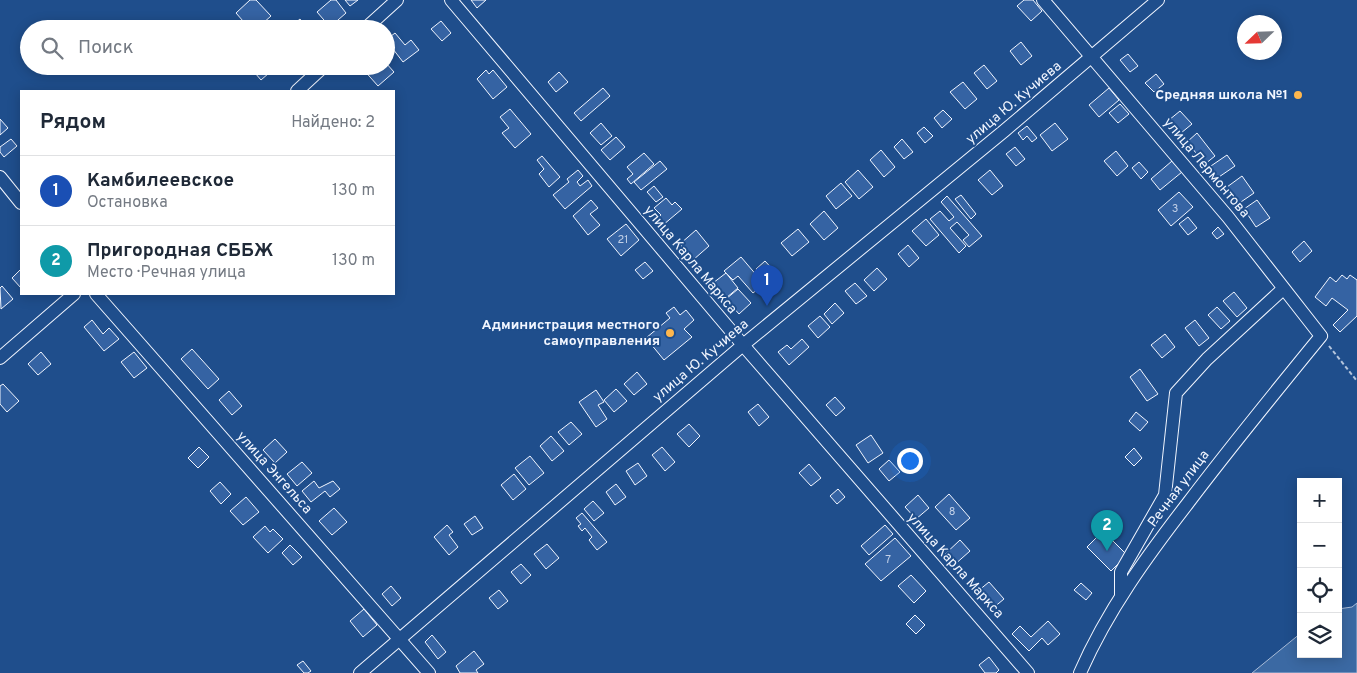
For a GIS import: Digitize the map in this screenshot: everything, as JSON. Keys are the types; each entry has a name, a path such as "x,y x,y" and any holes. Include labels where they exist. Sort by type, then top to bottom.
{"street":[{"path":"375,20 397,0"},
{"name":"улица Карла Маркса","path":"451,0 742,345 1028,673"},
{"name":"улица Лермонтова","path":"1044,0 1228,217 1321,336"},
{"name":"улица Ю. Кучиева","path":"360,673 742,345 1092,57 1158,0"},
{"path":"298,90 314,75"},
{"path":"0,177 20,202"},
{"path":"1121,595 1121,572 1165,495 1176,393 1207,359 1283,289"},
{"path":"0,358 73,295"},
{"name":"улица Энгельса","path":"97,295 429,673"},
{"name":"Речная улица","path":"1080,673 1092,646 1121,595 1165,532 1232,445 1321,336"}],"path":[{"path":"1321,336 1357,381"}],"water":[{"path":"1357,603 1357,673 1252,673 1297,636 1297,658 1342,658 1342,608 1352,607"}],"building":[{"path":"250,0 256,0 271,16 266,20 242,20 236,13"},
{"path":"331,0 336,0 346,13 338,20 324,20 317,12"},
{"path":"345,0 358,0 350,6"},
{"path":"471,0 486,0 477,8"},
{"path":"1024,0 1033,0 1042,11 1031,21 1017,6"},
{"path":"441,21 451,33 442,41 431,29"},
{"path":"395,33 405,45 411,40 419,50 403,62 395,52"},
{"path":"1021,42 1032,56 1021,65 1010,51"},
{"path":"1128,54 1138,66 1130,72 1120,60"},
{"path":"984,65 997,81 987,89 974,73"},
{"path":"486,70 489,74 493,70 507,87 493,99 477,79"},
{"path":"559,72 568,82 556,92 548,82"},
{"path":"1156,74 1164,84 1154,92 1145,83"},
{"path":"257,75 267,75 261,80"},
{"path":"368,75 391,75 378,86"},
{"path":"963,82 977,99 965,109 950,92"},
{"path":"603,88 610,96 581,121 574,113"},
{"path":"1109,88 1119,100 1099,117 1089,105"},
{"path":"1120,104 1129,114 1118,123 1109,113"},
{"path":"510,109 531,134 515,148 502,133 509,128 500,117"},
{"path":"943,110 952,119 942,128 934,118"},
{"path":"1180,111 1192,124 1181,133 1169,120"},
{"path":"0,119 8,128 0,135"},
{"path":"601,123 612,136 601,145 590,133"},
{"path":"1055,123 1068,139 1052,151 1040,135"},
{"path":"1027,126 1037,138 1032,142 1027,136 1023,140 1018,133"},
{"path":"924,127 933,136 925,143 917,133"},
{"path":"1197,133 1215,156 1205,164 1187,142"},
{"path":"616,137 625,147 610,160 601,150"},
{"path":"11,139 17,146 4,157 0,152 0,147"},
{"path":"902,139 913,152 904,159 894,147"},
{"path":"1015,147 1025,159 1016,166 1006,154"},
{"path":"881,150 895,167 884,177 870,160"},
{"path":"1116,151 1128,166 1117,176 1104,161"},
{"path":"644,153 654,164 631,184 627,179 633,174 627,167"},
{"path":"1227,155 1235,166 1216,179 1208,168"},
{"path":"542,156 560,177 549,187 539,174 544,169 537,160"},
{"path":"660,161 667,169 641,190 634,182"},
{"path":"1172,161 1182,172 1160,190 1151,179"},
{"path":"1139,162 1148,172 1141,179 1132,168"},
{"path":"578,170 583,176 577,182 580,186 588,180 592,186 565,209 553,195 569,182 567,179"},
{"path":"858,170 873,187 859,199 845,182"},
{"path":"990,170 1003,186 992,195 978,180"},
{"path":"1242,176 1254,193 1238,204 1227,187"},
{"path":"841,183 852,196 836,209 826,196"},
{"path":"654,186 663,197 656,202 647,192"},
{"path":"1179,192 1193,207 1171,226 1158,210"},
{"path":"961,195 976,214 971,219 955,199"},
{"path":"947,196 982,236 969,247 963,240 969,235 957,222 950,228 966,246 959,253 930,219 940,211 949,221 954,217 941,202"},
{"path":"666,198 672,205 675,202 682,209 663,225 657,218 661,215 654,208"},
{"path":"591,200 598,208 590,214 600,225 588,235 573,216"},
{"path":"1257,200 1270,218 1256,227 1244,209"},
{"path":"824,211 838,228 824,240 810,224"},
{"path":"1188,217 1197,228 1188,235 1179,224"},
{"path":"926,219 939,235 926,246 912,231"},
{"path":"626,224 639,240 621,256 607,239"},
{"path":"1218,227 1224,234 1217,239 1212,233"},
{"path":"798,229 809,242 792,256 781,243"},
{"path":"696,230 709,246 693,260 680,244"},
{"path":"1304,241 1312,251 1300,262 1292,252"},
{"path":"908,245 919,258 909,267 898,254"},
{"path":"741,257 764,284 753,293 738,276 733,280 724,271"},
{"path":"765,261 776,273 766,281 756,269"},
{"path":"645,262 653,271 643,279 635,270"},
{"path":"877,268 887,279 874,291 864,280"},
{"path":"20,270 20,287 12,278"},
{"path":"726,273 738,288 726,298 713,283"},
{"path":"1342,275 1347,279 1350,275 1357,280 1357,316 1340,332 1333,325 1348,310 1332,298 1326,306 1315,297 1330,277 1336,282"},
{"path":"855,283 867,296 856,304 845,291"},
{"path":"2,286 13,299 1,309 0,288"},
{"path":"738,289 751,303 739,314 726,299"},
{"path":"1234,292 1247,308 1237,317 1223,301"},
{"path":"835,303 844,313 832,324 824,314"},
{"name":"Администрация местного самоуправления","path":"674,307 680,315 686,310 694,320 684,329 692,337 664,360 646,338 670,318 666,313"},
{"path":"1217,307 1230,321 1221,329 1208,315"},
{"path":"820,316 830,327 818,338 808,326"},
{"path":"92,320 103,334 109,328 119,339 104,351 84,327"},
{"path":"1195,320 1209,338 1199,346 1185,328"},
{"path":"1165,334 1175,347 1162,358 1151,345"},
{"path":"802,339 809,347 789,365 778,352 787,345 791,349"},
{"path":"192,349 219,379 208,389 181,359"},
{"path":"41,352 51,364 38,375 28,364"},
{"path":"134,352 147,368 134,378 121,362"},
{"path":"1140,369 1158,394 1147,401 1130,377"},
{"path":"637,372 647,384 634,395 624,384"},
{"path":"3,384 19,401 7,412 0,404 0,386"},
{"path":"616,389 627,401 614,412 604,400"},
{"path":"596,390 604,402 598,405 607,419 596,427 579,402"},
{"path":"229,391 242,406 232,415 219,400"},
{"path":"835,397 845,408 836,416 826,405"},
{"path":"758,404 769,417 759,426 748,412"},
{"path":"1136,412 1148,422 1140,431 1129,421"},
{"path":"571,422 582,434 569,445 558,432"},
{"path":"689,424 700,436 689,447 677,434"},
{"path":"871,435 883,453 868,463 856,445"},
{"path":"551,436 564,451 552,461 540,446"},
{"path":"275,439 287,452 275,463 263,450"},
{"path":"199,447 209,457 198,468 188,458"},
{"path":"662,447 675,462 665,471 652,455"},
{"path":"1134,448 1142,458 1134,466 1125,457"},
{"path":"530,456 544,473 529,485 515,468"},
{"path":"889,460 900,472 889,481 879,469"},
{"path":"302,462 312,473 297,486 287,474"},
{"path":"638,463 647,476 635,485 626,471"},
{"path":"809,464 821,478 811,486 799,473"},
{"path":"514,474 526,489 513,500 501,485"},
{"path":"314,481 319,488 333,481 340,489 330,497 325,491 311,502 302,491"},
{"path":"220,482 231,494 221,504 210,491"},
{"path":"616,484 626,497 615,505 606,492"},
{"path":"838,489 845,497 837,504 830,496"},
{"path":"949,494 970,518 956,530 935,507"},
{"path":"918,495 929,508 916,519 905,507"},
{"path":"246,497 259,512 243,525 230,511"},
{"path":"593,501 604,513 594,521 584,509"},
{"path":"334,508 347,522 332,535 319,521"},
{"path":"582,513 607,542 597,550 589,540 592,537 585,528 582,531 578,526 581,524 576,518"},
{"path":"475,516 483,528 472,535 464,524"},
{"path":"447,525 453,532 449,535 458,547 449,555 434,537"},
{"path":"885,525 893,534 869,555 861,546"},
{"path":"265,526 270,532 273,529 283,539 268,553 253,537"},
{"path":"1103,531 1127,555 1111,571 1087,547"},
{"path":"895,538 911,556 881,581 865,564"},
{"path":"960,540 970,551 953,566 943,556"},
{"path":"547,544 559,558 546,569 534,554"},
{"path":"290,545 302,557 293,565 282,553"},
{"path":"521,564 531,575 521,584 511,572"},
{"path":"911,575 926,591 914,603 898,586"},
{"path":"989,582 1004,599 993,608 978,591"},
{"path":"1081,583 1092,593 1086,600 1074,590"},
{"path":"391,586 401,598 392,606 382,594"},
{"path":"499,590 508,601 498,609 489,598"},
{"path":"364,609 377,625 363,637 350,621"},
{"path":"915,615 925,625 916,634 906,624"},
{"path":"1048,621 1060,634 1048,645 1042,638 1029,651 1012,634 1020,626 1031,637"},
{"path":"432,635 446,652 438,659 425,642"},
{"path":"474,651 484,664 476,670 478,673 460,673 456,666"},
{"path":"989,657 999,670 996,673 985,673 979,665"},
{"path":"303,661 311,671 308,673 304,673 297,665"}],"place":[{"name":"Средняя школа №1","path":"1298,95"},
{"name":"Камбилеевское","path":"767,306"},
{"name":"Администрация местного самоуправления","path":"670,333"},
{"name":"Пригородная СББЖ","path":"1107,551"}]}
